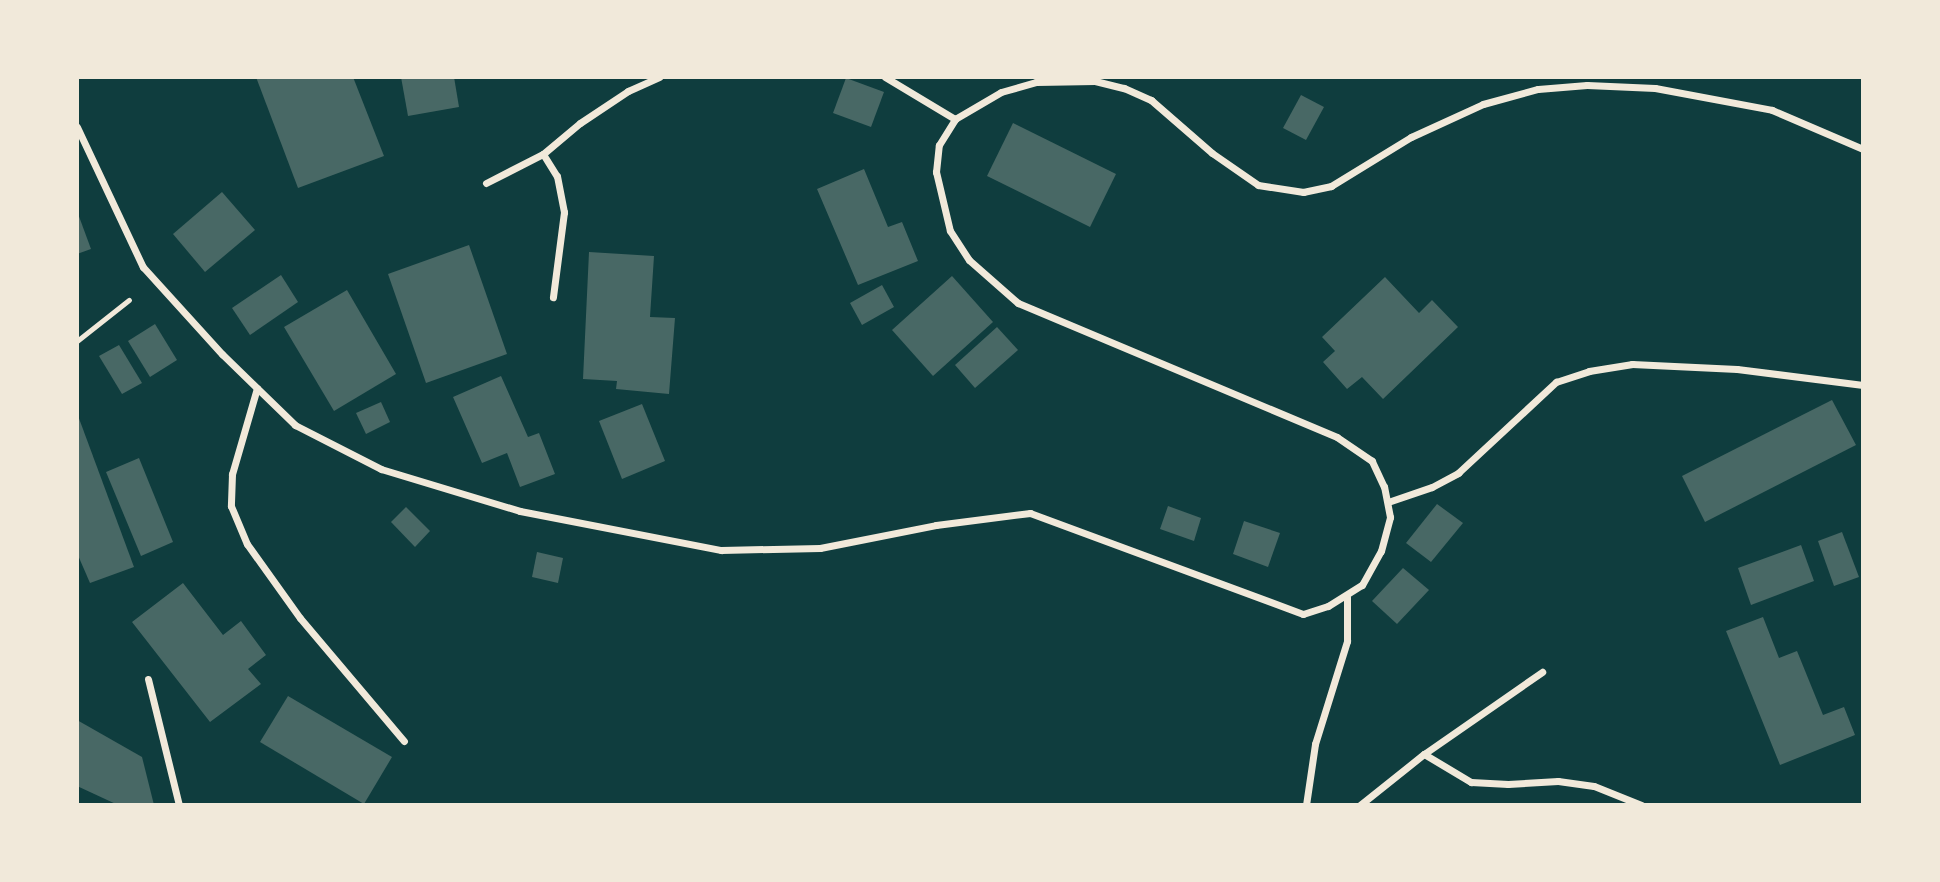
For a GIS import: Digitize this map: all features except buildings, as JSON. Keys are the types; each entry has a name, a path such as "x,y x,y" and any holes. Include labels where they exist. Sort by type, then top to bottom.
{"street":[{"path":"486,183 544,154 580,123 628,91 659,77"},
{"path":"885,77 955,119"},
{"path":"77,127 143,267 295,425 381,469 520,511 721,551 820,548 936,525 1030,513 1303,614 1347,597 1362,586 1381,551 1390,517 1388,502 1371,461 1353,446 1018,303 969,260 950,231 936,172 939,145 955,119 1001,92 1036,82 1095,81 1124,88 1151,100 1212,153 1258,186 1303,192 1331,186 1411,137 1483,104 1538,89 1587,85 1655,88 1772,110 1863,149"},
{"path":"544,154 557,176 564,212 554,297"},
{"path":"1388,502 1432,487 1458,473 1556,382 1588,370 1632,364 1737,369 1863,385"},
{"path":"257,388 232,474 231,506 247,544 300,618 404,741"},
{"path":"1306,805 1315,744 1348,640 1347,597"},
{"path":"1360,805 1424,754 1542,672"},
{"path":"148,679 179,805"},
{"path":"1424,754 1471,782 1508,784 1558,781 1594,786 1641,805"}],"path":[{"path":"77,341 154,279"}]}
